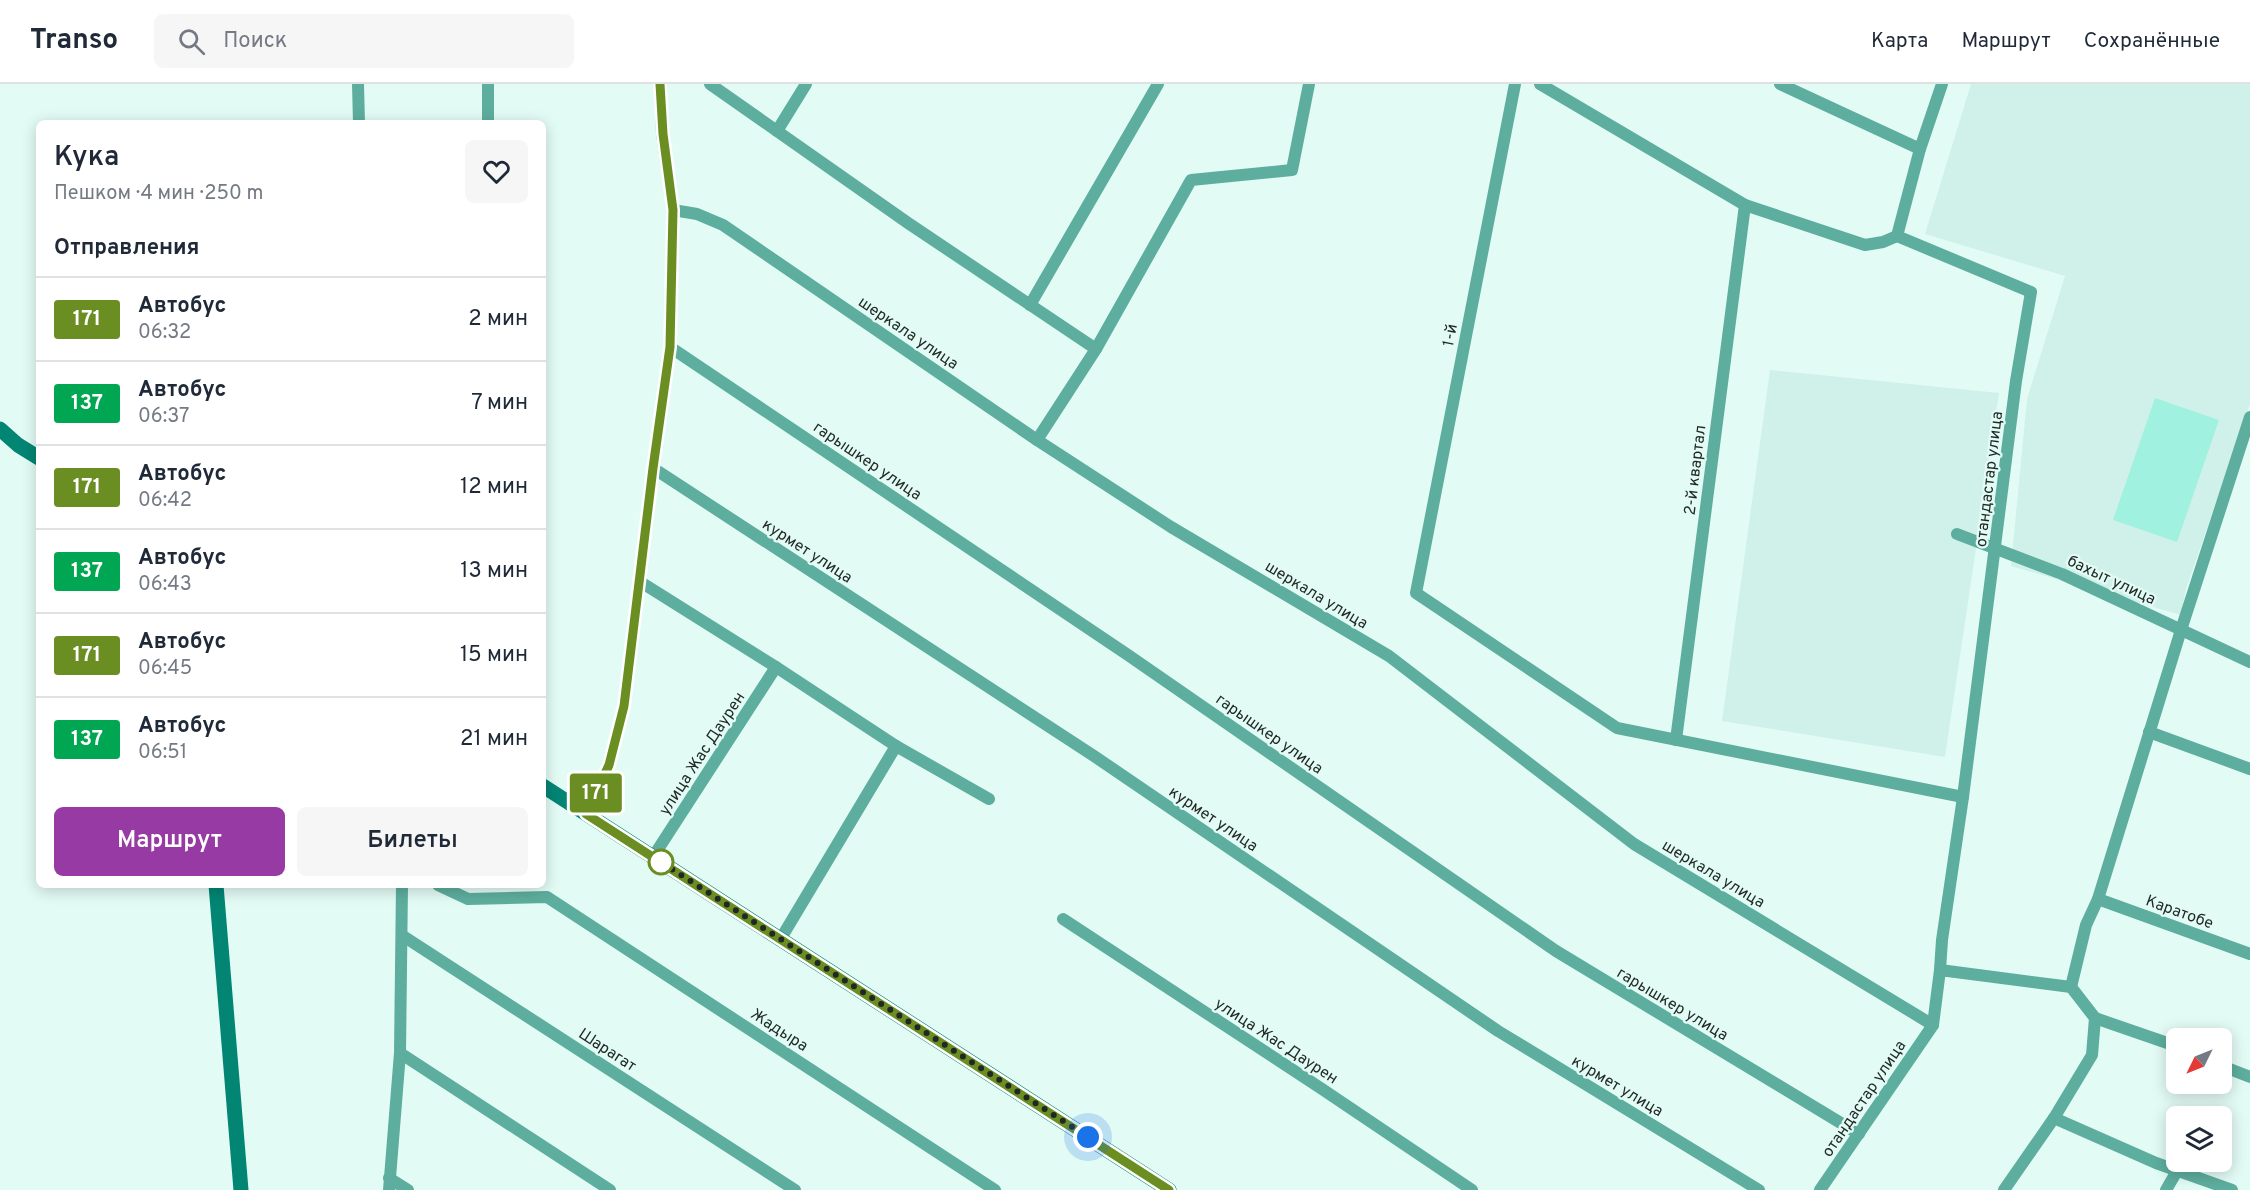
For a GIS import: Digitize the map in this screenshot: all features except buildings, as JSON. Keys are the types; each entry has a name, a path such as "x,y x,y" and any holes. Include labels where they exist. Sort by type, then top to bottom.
{"main road":[{"path":"0,429 18,445 36,456"},
{"path":"546,788 1169,1190"},
{"path":"216,888 241,1190"}],"street":[{"path":"358,84 359,120"},
{"path":"488,84 488,120"},
{"path":"586,814 609,765 624,706 670,347 673,210 663,134 660,84"},
{"path":"710,84 908,224 1096,349"},
{"path":"777,131 806,84"},
{"path":"1030,305 1158,84"},
{"path":"1037,440 1096,349 1191,180 1292,170 1309,84"},
{"name":"1-й","path":"1515,84 1416,593 1617,729 1676,740"},
{"path":"1540,84 1745,205 1865,245 1897,236 1920,149 1942,84"},
{"path":"1780,84 1920,149"},
{"name":"2-й квартал","path":"1676,740 1745,205"},
{"name":"шеркала улица","path":"673,210 697,214 723,225 1037,440 1171,527 1389,656 1634,844 1933,1025"},
{"name":"отандастар улица","path":"1821,1190 1933,1025 1942,940 1996,549 2016,381 2031,292 1897,236"},
{"name":"гарышкер улица","path":"670,347 1128,655 1556,951 1859,1134"},
{"path":"2071,987 2086,925 2098,899 2250,417"},
{"name":"курмет улица","path":"653,468 1094,756 1498,1031 1759,1190"},
{"name":"бахыт улица","path":"1957,534 2062,574 2250,662"},
{"path":"639,581 896,746 989,799"},
{"name":"улица Жас Даурен","path":"653,857 776,667"},
{"path":"2149,732 2250,768"},
{"path":"1676,740 1963,797"},
{"path":"780,940 896,746"},
{"path":"402,888 400,1053 389,1184 408,1190"},
{"name":"Жадыра","path":"444,888 468,899 546,897 995,1190"},
{"name":"Каратобе","path":"2098,899 2250,954"},
{"name":"улица Жас Даурен","path":"1063,919 1472,1190"},
{"name":"Шарагат","path":"403,936 795,1190"},
{"path":"1940,970 2071,987 2095,1018 2166,1043"},
{"path":"2004,1190 2054,1118 2092,1056 2095,1018"},
{"path":"400,1053 610,1190"},
{"path":"2232,1070 2250,1077"},
{"path":"2054,1118 2166,1165"},
{"path":"2166,1190 2176,1172"},
{"path":"2182,1172 2232,1190"}],"shaded area":[{"path":"1971,84 2250,84 2250,404 2186,589 2181,615 2011,566 2027,399 2065,276 1925,234"},
{"path":"1770,370 1999,393 1945,757 1722,721"}],"green space":[{"path":"2155,398 2219,420 2177,542 2113,520"}],"bus line":[{"name":"171","path":"660,84 663,134 673,210 670,347 624,706 609,765 586,814 1169,1190"}],"route":[{"path":"661,862 653,857 1088,1137"}]}
